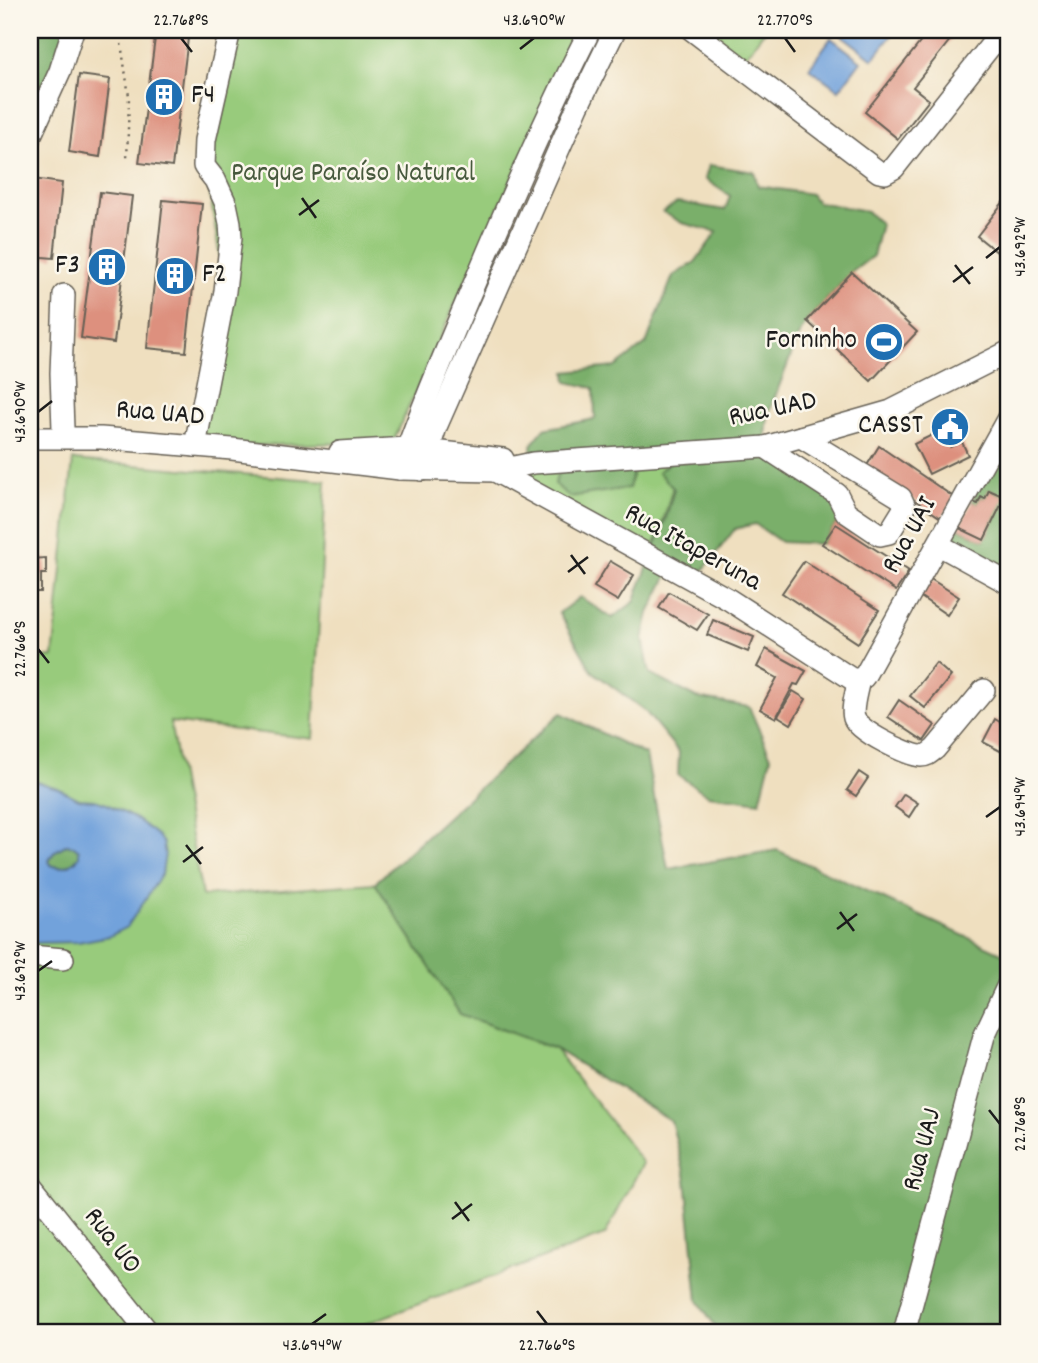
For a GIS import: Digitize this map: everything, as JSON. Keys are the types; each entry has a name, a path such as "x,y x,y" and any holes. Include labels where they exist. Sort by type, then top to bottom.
{"street":[{"path":"30,137 60,71 73,30"},
{"path":"195,446 226,291 229,257 230,223 226,204 215,180 204,166 204,156 205,140 230,30"},
{"path":"419,456 506,207 551,107 590,30"},
{"path":"419,456 436,427 572,118 615,30"},
{"path":"692,30 879,172 885,173 894,168 1003,30"},
{"path":"63,429 61,373 64,295"},
{"name":"Rua UAD","path":"286,455 419,456 533,463 765,447 891,411 1008,352"},
{"name":"Rua UAI","path":"859,680 864,677 1008,418"},
{"path":"30,425 101,438"},
{"path":"765,447 837,494 850,516 880,535 889,533 905,507 901,498 801,437"},
{"name":"Rua UAD","path":"30,438 101,438 286,455 400,469 419,456 495,471 533,463"},
{"path":"837,494 853,469"},
{"name":"Rua Itaperuna","path":"495,471 728,599 852,679 859,680"},
{"path":"939,545 1008,583"},
{"path":"859,680 853,715 860,727 917,756 926,756 935,749 984,690"},
{"path":"30,956 63,959"},
{"name":"Rua UAJ","path":"904,1333 984,1036 1008,985"},
{"name":"Rua UO","path":"30,1184 149,1333"}],"path":[{"path":"119,30 129,96 127,162"},
{"path":"120,35 125,30"}],"green space":[{"path":"30,30 72,30 30,130"},
{"name":"Parque Paraíso Natural","path":"235,30 579,30 393,442 230,446 198,433 225,291 204,156"},
{"path":"699,30 765,30 741,62"},
{"path":"709,165 754,172 758,186 811,194 817,202 866,211 881,224 873,256 852,272 807,321 799,335 768,415 765,447 861,523 850,533 836,524 822,544 781,542 755,524 735,529 695,581 671,569 649,613 643,639 650,674 697,698 749,707 771,757 760,802 708,795 678,775 679,752 645,711 592,671 559,613 580,597 612,618 634,602 666,518 674,489 658,472 678,455 637,457 629,488 569,497 555,484 560,462 533,463 531,445 544,429 595,419 594,388 567,382 566,372 615,367 646,344 673,276 695,262 717,232 682,223 663,212 678,202 725,210 730,196 705,179"},
{"path":"1008,418 1008,583 963,551 951,534 959,528 984,540 1004,497 990,490 985,499 981,497 978,504 972,502"},
{"path":"679,454 668,506 650,557 495,471"},
{"path":"73,460 326,481 313,739 170,722 202,896 375,883 460,1014 555,1049 643,1163 605,1235 341,1333 30,1333 30,659 53,657"},
{"path":"561,713 646,755 668,869 777,850 1008,956 1008,1333 720,1333 698,1301 686,1179 671,1121 555,1049 460,1014 375,883"},
{"path":"66,845 79,850 79,857 66,866 51,865 49,861 53,853"}],"water":[{"path":"835,30 896,30 873,59"},
{"path":"831,38 861,61 839,90 809,68"},
{"path":"30,780 58,788 79,799 107,804 136,819 157,835 163,843 165,854 162,874 127,927 110,936 78,942 30,943","holes":["66,845 79,850 79,857 73,863 63,867 51,865 49,861 56,851"]}],"building":[{"name":"F4","path":"156,30 189,30 172,167 139,163"},
{"path":"930,30 958,30 913,87 929,100 898,139 865,112"},
{"path":"79,75 110,79 100,157 69,152"},
{"path":"33,179 62,183 54,258 30,256"},
{"name":"F3","path":"100,192 132,196 114,343 81,338"},
{"path":"1008,196 1008,261 977,236"},
{"name":"F2","path":"163,200 202,204 186,352 147,348"},
{"path":"852,272 917,332 871,381 807,321"},
{"path":"942,430 950,447 962,442 968,455 929,474 914,444"},
{"path":"879,446 955,498 941,518 866,467"},
{"path":"989,490 1005,497 984,540 959,528 972,502 978,504 981,497 985,499"},
{"path":"836,524 909,571 896,591 822,544"},
{"path":"46,558 46,574 41,574 41,592 30,592 30,559"},
{"path":"610,561 634,575 618,601 594,587"},
{"path":"804,561 879,610 858,643 782,593"},
{"path":"929,578 959,597 947,615 918,595"},
{"path":"669,592 708,614 697,630 659,608"},
{"path":"713,620 754,637 748,652 707,635"},
{"path":"766,649 806,671 798,685 794,684 776,718 760,709 777,678 757,667"},
{"path":"936,663 951,676 925,708 910,696"},
{"path":"793,691 806,699 791,724 778,716"},
{"path":"899,700 935,725 924,741 888,717"},
{"path":"995,719 1008,727 1008,755 983,742"},
{"path":"859,772 868,778 856,796 847,790"},
{"path":"904,794 918,803 909,817 895,807"}],"place":[{"name":"F4","path":"164,97"},
{"name":"F3","path":"107,267"},
{"name":"F2","path":"175,276"},
{"name":"Forninho","path":"884,342"},
{"name":"CASST","path":"950,427"}]}
